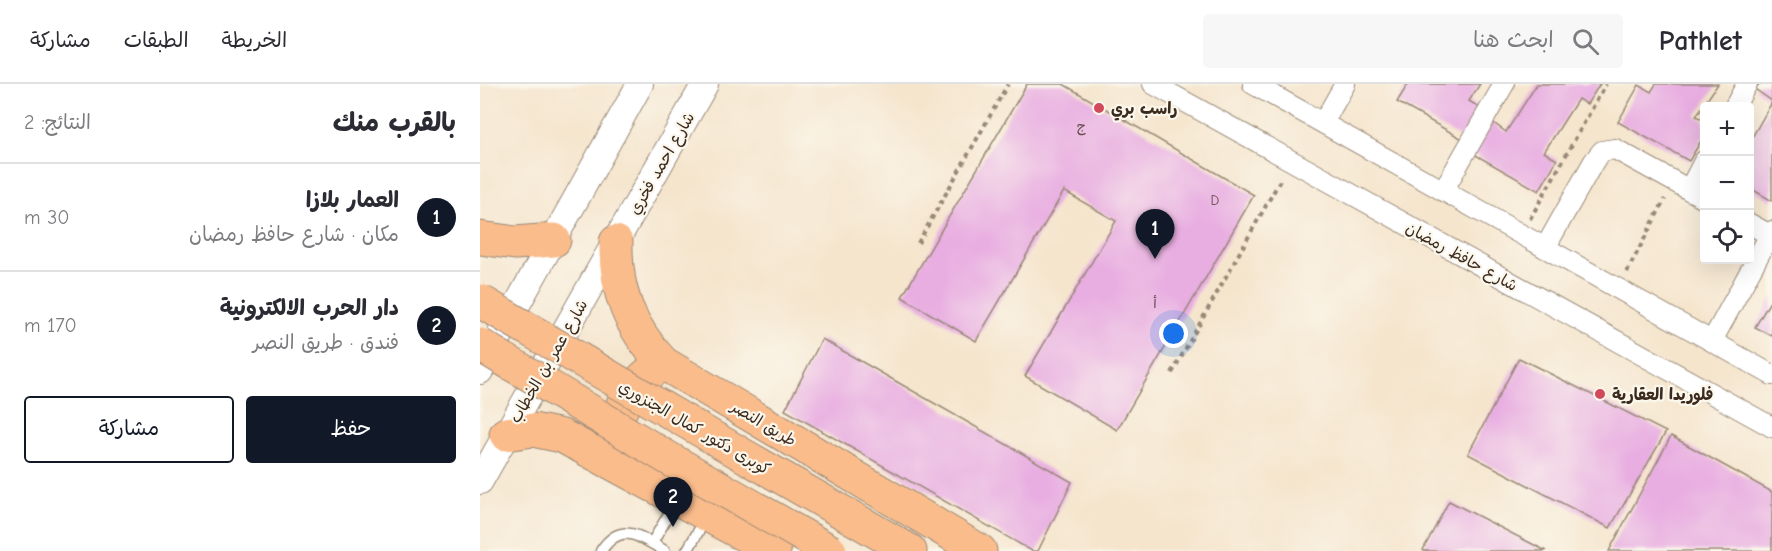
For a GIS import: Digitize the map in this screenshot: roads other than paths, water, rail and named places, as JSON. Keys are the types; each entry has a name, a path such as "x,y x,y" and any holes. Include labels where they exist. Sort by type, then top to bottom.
{"highway":[{"path":"480,238 515,243 554,240"},
{"name":"طريق النصر","path":"616,242 618,280 629,316 650,349 663,363 980,551"},
{"name":"كوبرى دكتور كمال الجنزوري","path":"480,301 910,551"},
{"path":"480,345 668,458 830,551"},
{"path":"618,466 614,452 614,437 621,407 637,382 663,363"},
{"path":"506,434 533,430 562,436 774,551"}],"street":[{"path":"480,371 640,84"},
{"name":"شارع احمد فخري","path":"616,242 705,84"},
{"name":"شارع حافظ رمضان","path":"1153,84 1772,427"},
{"path":"1253,84 1772,375"},
{"path":"1323,123 1345,84"},
{"path":"1443,191 1504,84"},
{"path":"1737,102 1747,84"},
{"path":"1545,248 1594,161 1602,151 1614,149 1689,190 1700,169"},
{"path":"1712,341 1771,233 1754,226"},
{"name":"شارع عمر بن الخطاب","path":"480,481 616,242"}],"lane":[{"path":"652,543 677,499"},
{"path":"687,551 708,515"},
{"path":"601,551 608,541 621,534 637,534 665,551"}],"place":[{"name":"راسب بري","path":"1099,108"},
{"name":"العمار بلازا","path":"1155,259"},
{"name":"فلوريدا العقارية","path":"1600,394"},
{"name":"دار الحرب الالكترونية","path":"673,527"}]}
